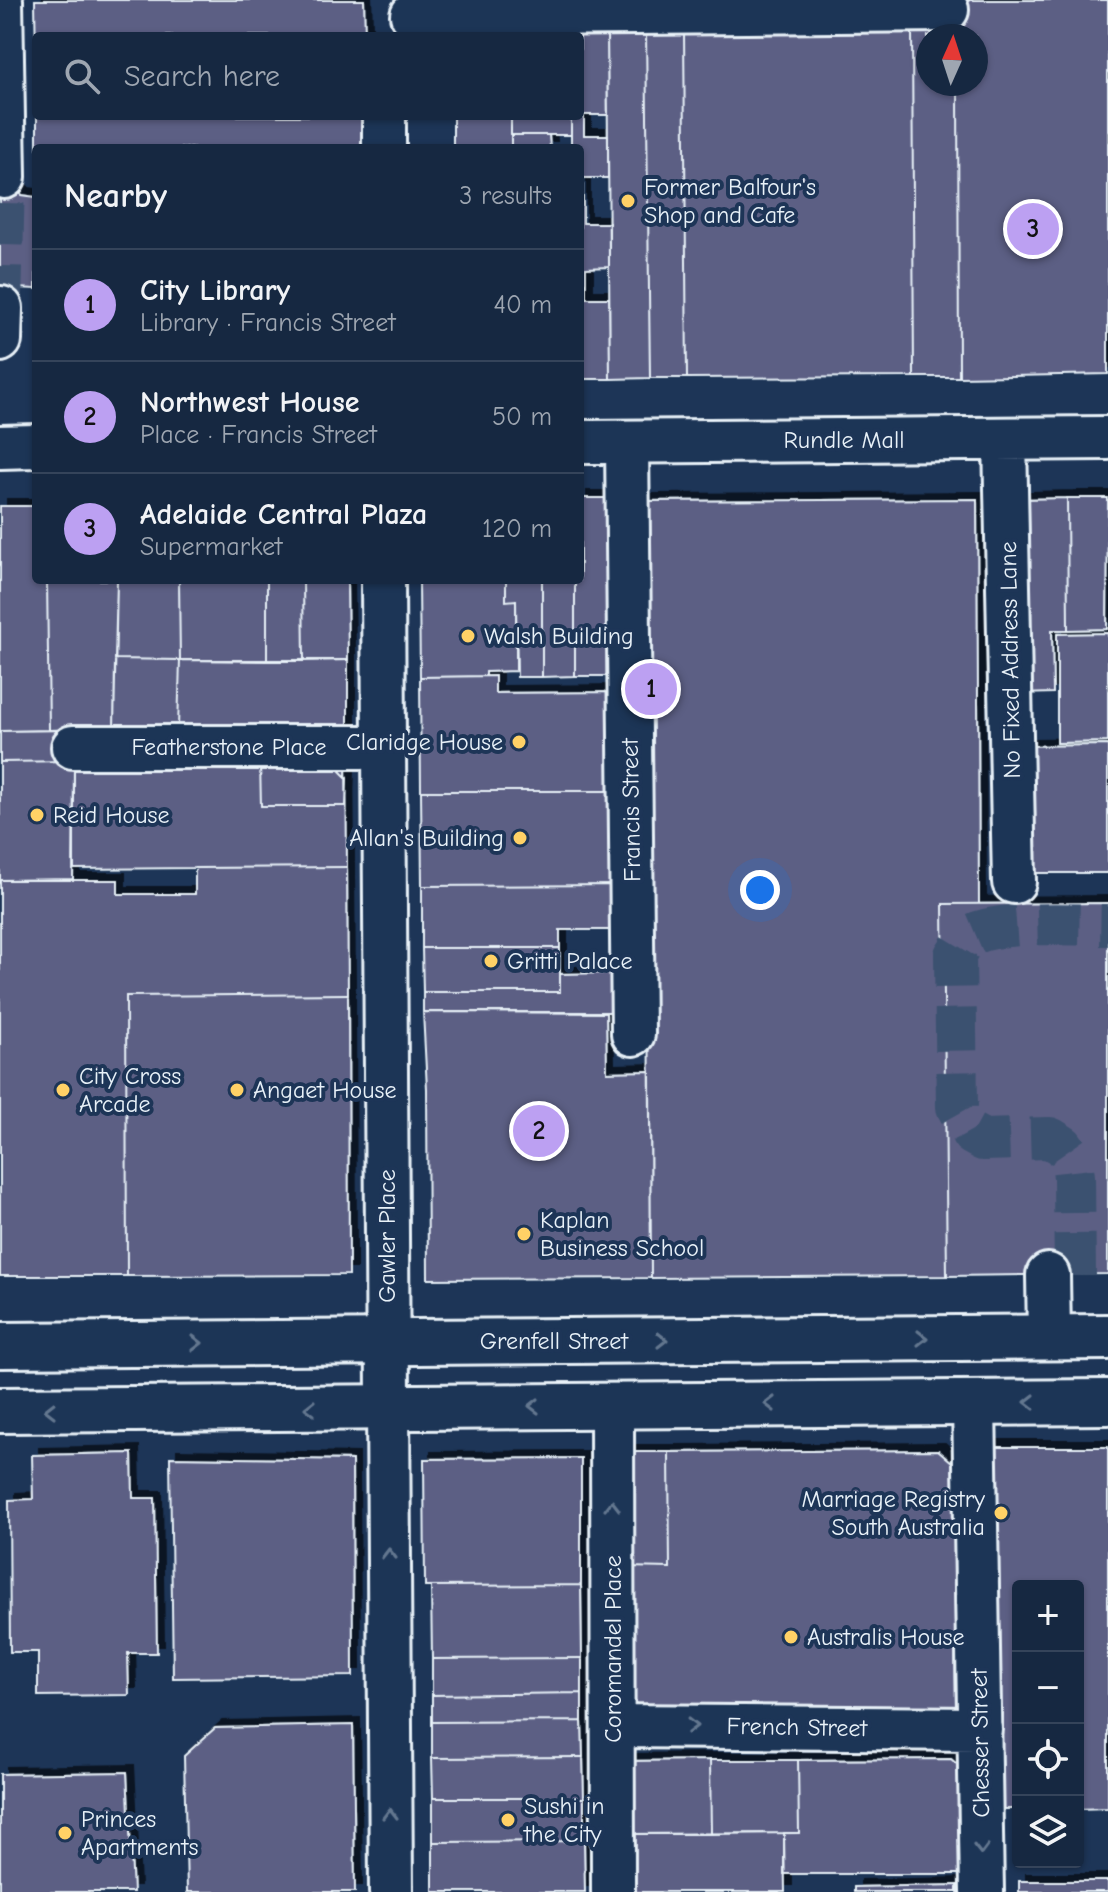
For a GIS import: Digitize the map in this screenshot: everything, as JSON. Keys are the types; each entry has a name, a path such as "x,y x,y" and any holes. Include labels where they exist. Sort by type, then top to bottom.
{"main road":[{"name":"Grenfell Street","path":"0,1345 1077,1337"},
{"path":"0,1410 1108,1402"}],"street":[{"path":"1,0 4,177"},
{"path":"407,17 947,10"},
{"path":"384,120 384,144"},
{"path":"0,340 1,308"},
{"name":"Rundle Mall","path":"584,442 1108,438"},
{"name":"No Fixed Address Lane","path":"1005,439 1014,882"},
{"name":"Francis Street","path":"627,442 633,1034"},
{"path":"0,447 32,446"},
{"name":"Gawler Place","path":"383,587 391,1892"},
{"name":"Featherstone Place","path":"73,747 384,747"},
{"path":"1061,1276 1077,1337"},
{"name":"Chesser Street","path":"974,1403 982,1892"},
{"name":"Coromandel Place","path":"612,1406 613,1892"},
{"name":"French Street","path":"614,1726 980,1729"}],"building":[{"path":"35,0 364,0 365,32 36,32"},
{"path":"958,0 1108,0 1108,374 959,377 958,96 988,96 988,24 957,24"},
{"path":"912,30 916,30 916,96 958,96 959,377 914,377"},
{"path":"912,30 914,377 687,378 684,31"},
{"path":"607,31 608,115 584,115 584,32 570,32"},
{"name":"Former Balfour's Shop and Cafe","path":"607,31 646,31 650,378 610,379"},
{"path":"646,31 684,31 687,378 650,378"},
{"path":"37,120 366,120 366,144 37,144"},
{"path":"453,120 511,120 511,144 453,144"},
{"path":"511,120 571,120 571,135 511,135"},
{"path":"571,120 584,120 584,135 608,135 608,178 584,178 584,144 571,144"},
{"path":"511,135 549,135 550,144 511,144"},
{"path":"0,171 22,195 32,196 32,289 17,288 0,309"},
{"path":"584,223 609,223 609,267 586,268 586,298 609,298 610,379 584,379"},
{"path":"584,498 617,498 618,676 575,676 575,584 584,584"},
{"path":"1067,498 1108,498 1107,629 1068,630"},
{"path":"1067,498 1068,630 1052,630 1053,693 1021,694 1023,499"},
{"path":"977,499 979,904 943,904 947,1276 651,1278 646,501"},
{"path":"0,506 32,506 32,584 47,584 49,730 0,731"},
{"path":"47,584 117,584 114,728 49,730"},
{"path":"117,584 179,584 180,660 115,659"},
{"path":"179,584 267,584 267,661 180,660"},
{"path":"267,584 303,584 304,661 267,661"},
{"path":"303,584 347,584 348,660 304,661"},
{"name":"Walsh Building","path":"419,584 506,584 506,601 516,600 516,671 486,672 486,676 420,677"},
{"path":"506,584 542,584 542,677 517,677 516,600 506,601"},
{"path":"542,584 575,584 575,676 542,677"},
{"path":"1108,633 1108,742 1057,743 1057,634"},
{"path":"115,659 180,660 178,728 114,728"},
{"path":"180,660 348,660 348,732 178,728"},
{"name":"Claridge House","path":"495,676 495,693 618,692 618,791 421,791 420,677"},
{"path":"73,730 74,761 0,762 0,731"},
{"path":"1108,745 1108,873 1026,873 1025,746"},
{"path":"329,760 347,778 346,806 261,806 260,762"},
{"path":"346,760 347,867 74,869 74,761"},
{"name":"Reid House","path":"74,761 73,879 0,880 0,762"},
{"name":"Allan's Building","path":"421,791 618,791 617,885 422,886"},
{"name":"City Cross Arcade","path":"347,867 348,994 126,996 127,1276 0,1276 0,880 118,880 118,894 195,894 195,868"},
{"path":"617,885 617,930 560,930 560,948 422,948 422,886"},
{"path":"1108,903 1108,1274 947,1276 943,904"},
{"name":"Gritti Palace","path":"422,948 560,948 560,992 423,992"},
{"path":"615,973 615,1012 423,1012 423,992 560,992 560,974"},
{"name":"Angaet House","path":"348,994 349,1275 127,1276 126,996"},
{"path":"423,1012 606,1013 607,1072 650,1071 651,1278 428,1279 427,1089"},
{"path":"992,1447 1108,1447 1108,1808 1084,1809 1084,1580 1012,1580 1012,1809 994,1809"},
{"name":"Australis House","path":"938,1450 953,1463 956,1707 941,1722 627,1709 626,1567 670,1568 669,1452"},
{"path":"625,1452 669,1452 670,1568 626,1567"},
{"path":"132,1453 133,1498 155,1498 157,1653 128,1653 129,1695 38,1696 38,1652 10,1652 9,1500 33,1499 32,1455"},
{"path":"170,1457 352,1460 353,1676 173,1678"},
{"path":"581,1458 581,1585 425,1586 424,1459"},
{"path":"581,1585 582,1658 432,1659 431,1586"},
{"path":"582,1658 582,1693 432,1695 432,1659"},
{"path":"582,1693 582,1721 432,1722 432,1695"},
{"path":"582,1721 583,1757 432,1758 432,1722"},
{"path":"353,1725 355,1892 187,1892 184,1756 215,1728"},
{"path":"583,1757 584,1798 433,1798 432,1758"},
{"path":"951,1759 959,1766 960,1874 784,1874 784,1833 799,1833 798,1760"},
{"path":"710,1760 711,1834 628,1834 627,1761"},
{"path":"710,1760 798,1760 799,1833 711,1834"},
{"name":"Princes Apartments","path":"127,1772 133,1892 0,1892 0,1774"},
{"name":"Sushi in the City","path":"433,1798 584,1798 584,1841 433,1842"},
{"path":"784,1833 785,1892 628,1892 628,1834"},
{"path":"584,1841 585,1892 433,1892 433,1842"},
{"path":"1019,1881 1108,1881 1108,1892 1019,1892"},
{"path":"957,1885 957,1892 854,1892 854,1887"}],"tunnel":[{"path":"1,308 4,177"},
{"path":"1075,1276 1074,1177 1072,1159 1063,1146 1050,1138 983,1140 972,1134 957,1107 955,955 966,939 993,928 1033,924 1108,925"}],"place":[{"name":"Former Balfour's Shop and Cafe","path":"628,201"},
{"name":"Adelaide Central Plaza","path":"1033,229"},
{"name":"Walsh Building","path":"468,636"},
{"name":"City Library","path":"651,689"},
{"name":"Claridge House","path":"519,742"},
{"name":"Reid House","path":"37,815"},
{"name":"Allan's Building","path":"520,838"},
{"name":"Gritti Palace","path":"491,961"},
{"name":"City Cross Arcade","path":"63,1090"},
{"name":"Angaet House","path":"237,1090"},
{"name":"Northwest House","path":"539,1131"},
{"name":"Kaplan Business School","path":"524,1234"},
{"name":"Marriage Registry South Australia","path":"1001,1513"},
{"name":"Australis House","path":"791,1637"},
{"name":"Sushi in the City","path":"508,1820"},
{"name":"Princes Apartments","path":"65,1833"}]}
